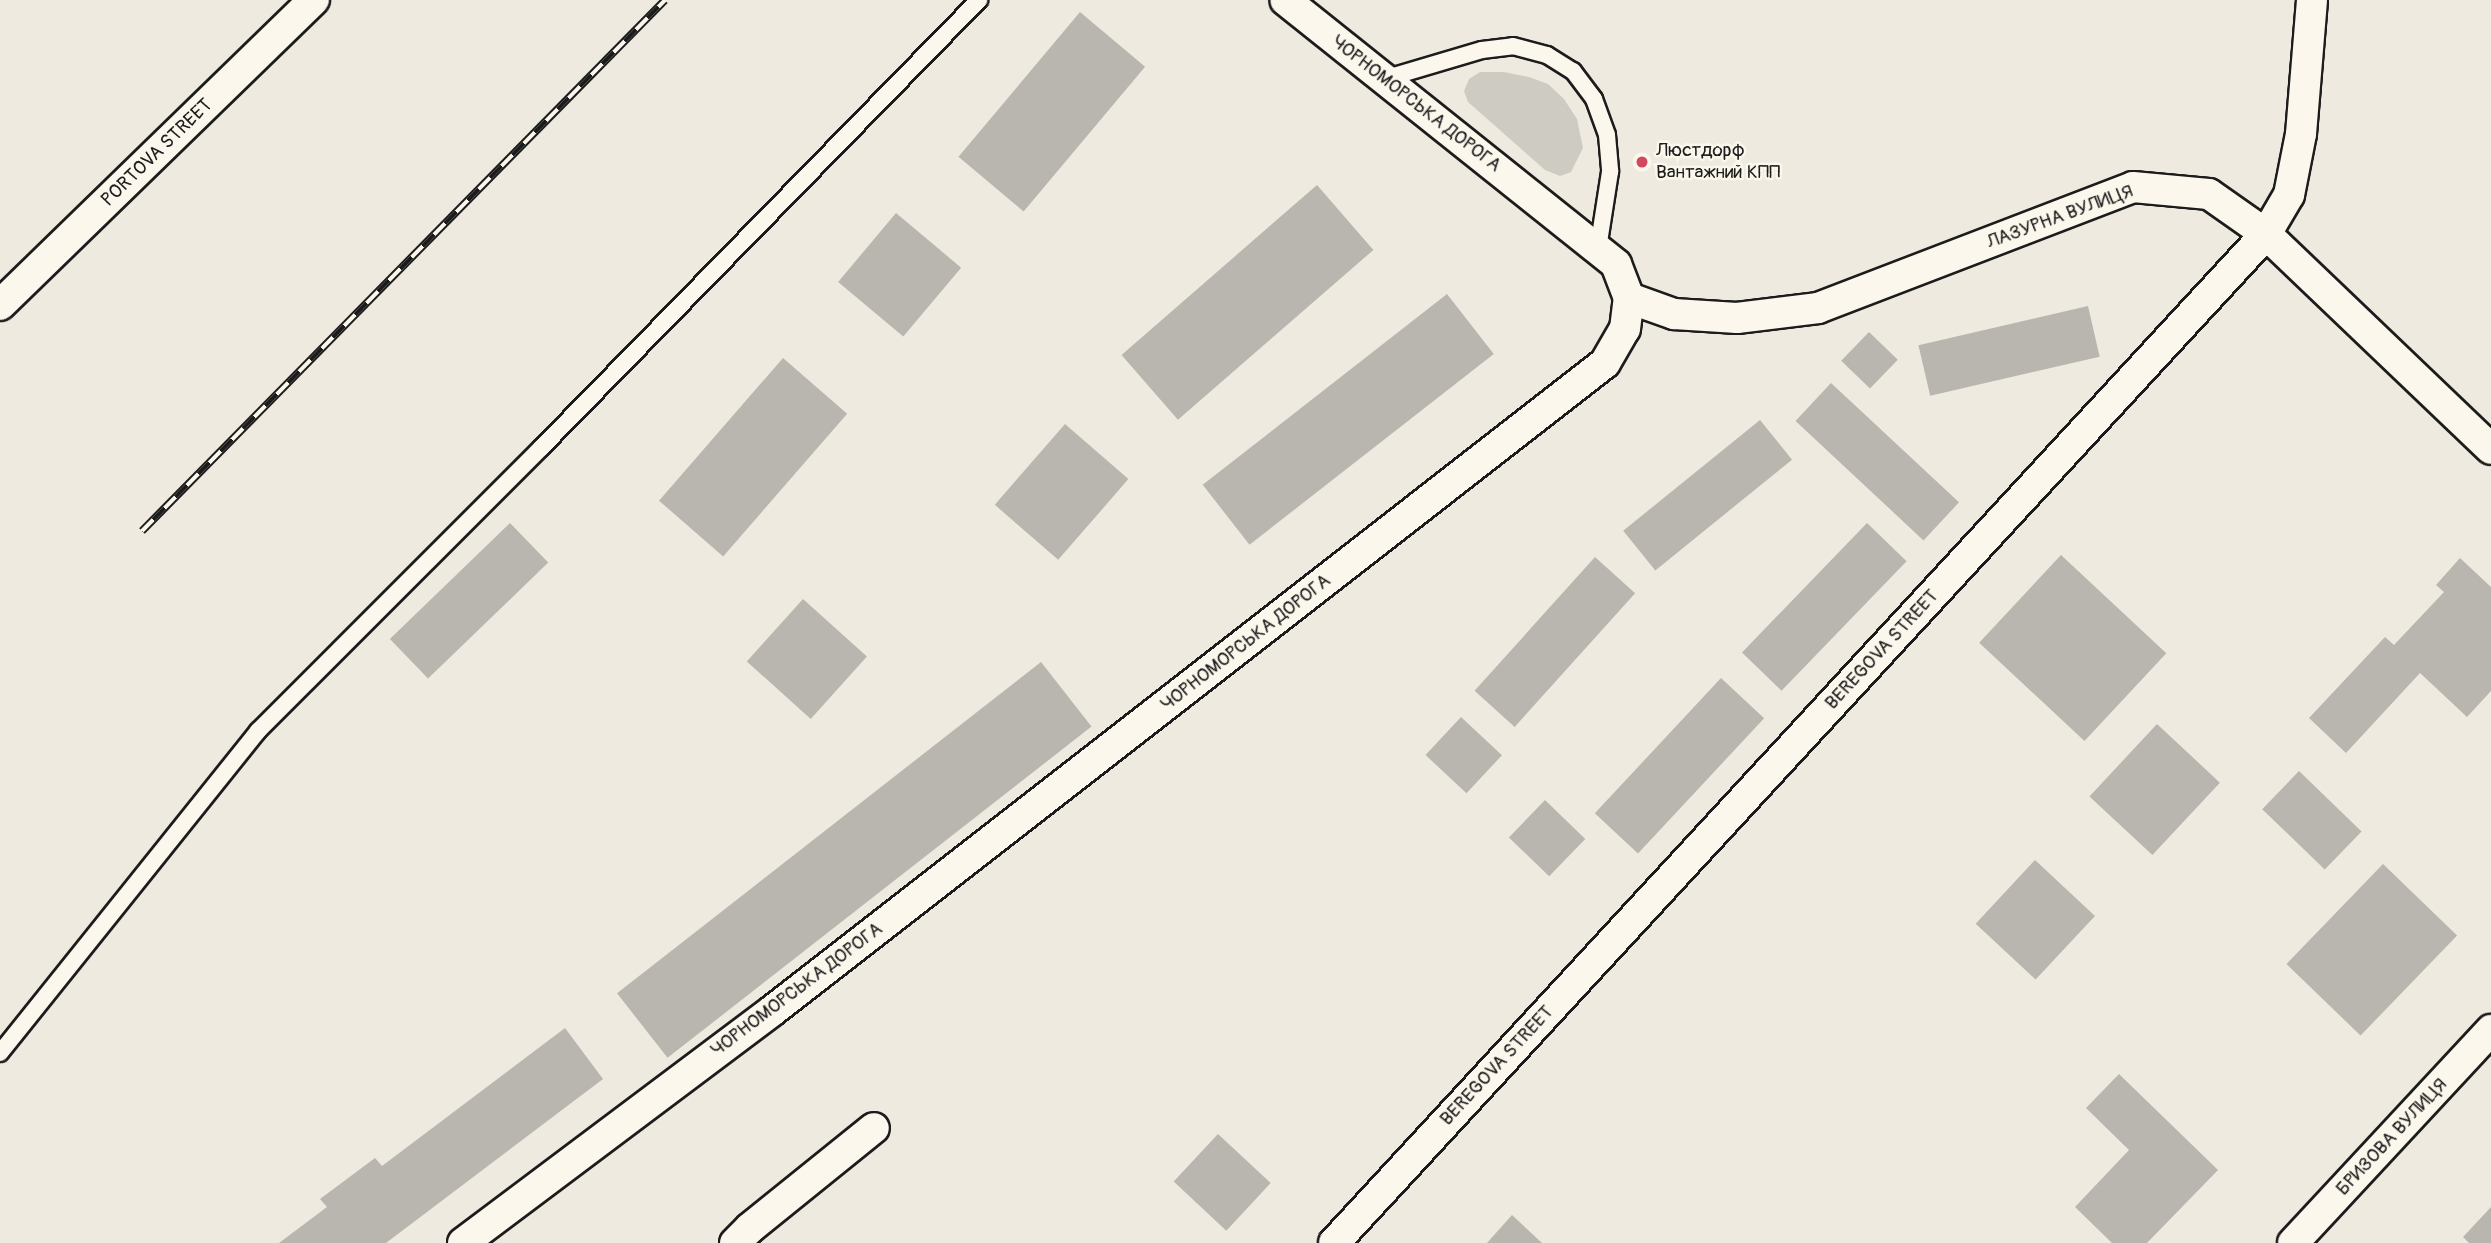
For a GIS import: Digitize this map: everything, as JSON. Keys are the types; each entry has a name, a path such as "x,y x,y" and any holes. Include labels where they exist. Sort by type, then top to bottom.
{"street":[{"name":"PORTOVA STREET","path":"0,305 314,0"},
{"name":"ЧОРНОМОРСЬКА ДОРОГА","path":"463,1243 772,1011 1605,363 1625,329 1629,298 1616,264 1285,0"},
{"name":"BEREGOVA STREET","path":"1334,1243 2266,234 2289,195 2299,146 2312,0"},
{"name":"ЛАЗУРНА ВУЛИЦЯ","path":"1629,298 1674,314 1737,318 1818,309 2133,187 2209,194 2266,234 2491,449"},
{"name":"БРИЗОВА ВУЛИЦЯ","path":"2293,1243 2491,1030"},
{"path":"735,1243 874,1128"}],"lane":[{"path":"0,1053 258,731 541,448 979,0"},
{"path":"1384,79 1482,50 1513,46 1547,55 1573,71 1594,99 1607,135 1610,172 1598,249"}],"shaded area":[{"path":"1480,72 1504,72 1529,77 1548,84 1564,99 1577,119 1583,148 1571,172 1560,176 1545,170 1468,102 1464,91 1469,79"}],"building":[{"path":"1080,12 1145,67 1024,211 959,157"},
{"path":"1317,185 1373,250 1178,420 1122,355"},
{"path":"896,213 961,268 903,337 838,282"},
{"path":"1447,294 1494,354 1250,545 1203,485"},
{"path":"2088,306 2100,357 1930,396 1918,345"},
{"path":"1869,332 1898,360 1870,389 1841,361"},
{"path":"783,358 847,414 723,556 659,501"},
{"path":"1831,383 1959,502 1924,540 1796,421"},
{"path":"1760,420 1792,460 1655,570 1623,531"},
{"path":"1065,424 1128,479 1058,560 995,505"},
{"path":"510,523 548,563 428,679 390,639"},
{"path":"1867,523 1907,561 1782,691 1742,652"},
{"path":"2061,555 2166,653 2084,741 1979,643"},
{"path":"1595,557 1635,593 1515,727 1475,691"},
{"path":"2460,558 2491,587 2491,691 2467,717 2420,673 2346,753 2309,718 2385,637 2394,645 2444,592 2436,585"},
{"path":"803,599 867,657 811,719 747,661"},
{"path":"1041,662 1091,727 668,1058 617,993"},
{"path":"1721,678 1764,718 1638,854 1595,813"},
{"path":"1461,717 1502,755 1466,793 1426,755"},
{"path":"2157,724 2220,783 2152,855 2089,796"},
{"path":"2299,771 2362,831 2325,870 2262,809"},
{"path":"1545,800 1585,839 1549,876 1509,837"},
{"path":"2035,860 2095,916 2036,980 1976,924"},
{"path":"2383,864 2457,936 2361,1036 2286,964"},
{"path":"565,1028 603,1079 386,1243 279,1243 327,1207 320,1199 375,1158 382,1166"},
{"path":"2119,1074 2218,1170 2147,1243 2112,1243 2075,1207 2129,1150 2086,1108"},
{"path":"1218,1134 1271,1183 1226,1231 1174,1182"},
{"path":"2491,1207 2491,1243 2469,1243 2463,1237"},
{"path":"1512,1215 1542,1243 1487,1243"}],"railway":[{"path":"142,531 665,0"}],"place":[{"name":"Люстдорф Вантажний КПП","path":"1642,162"}]}
